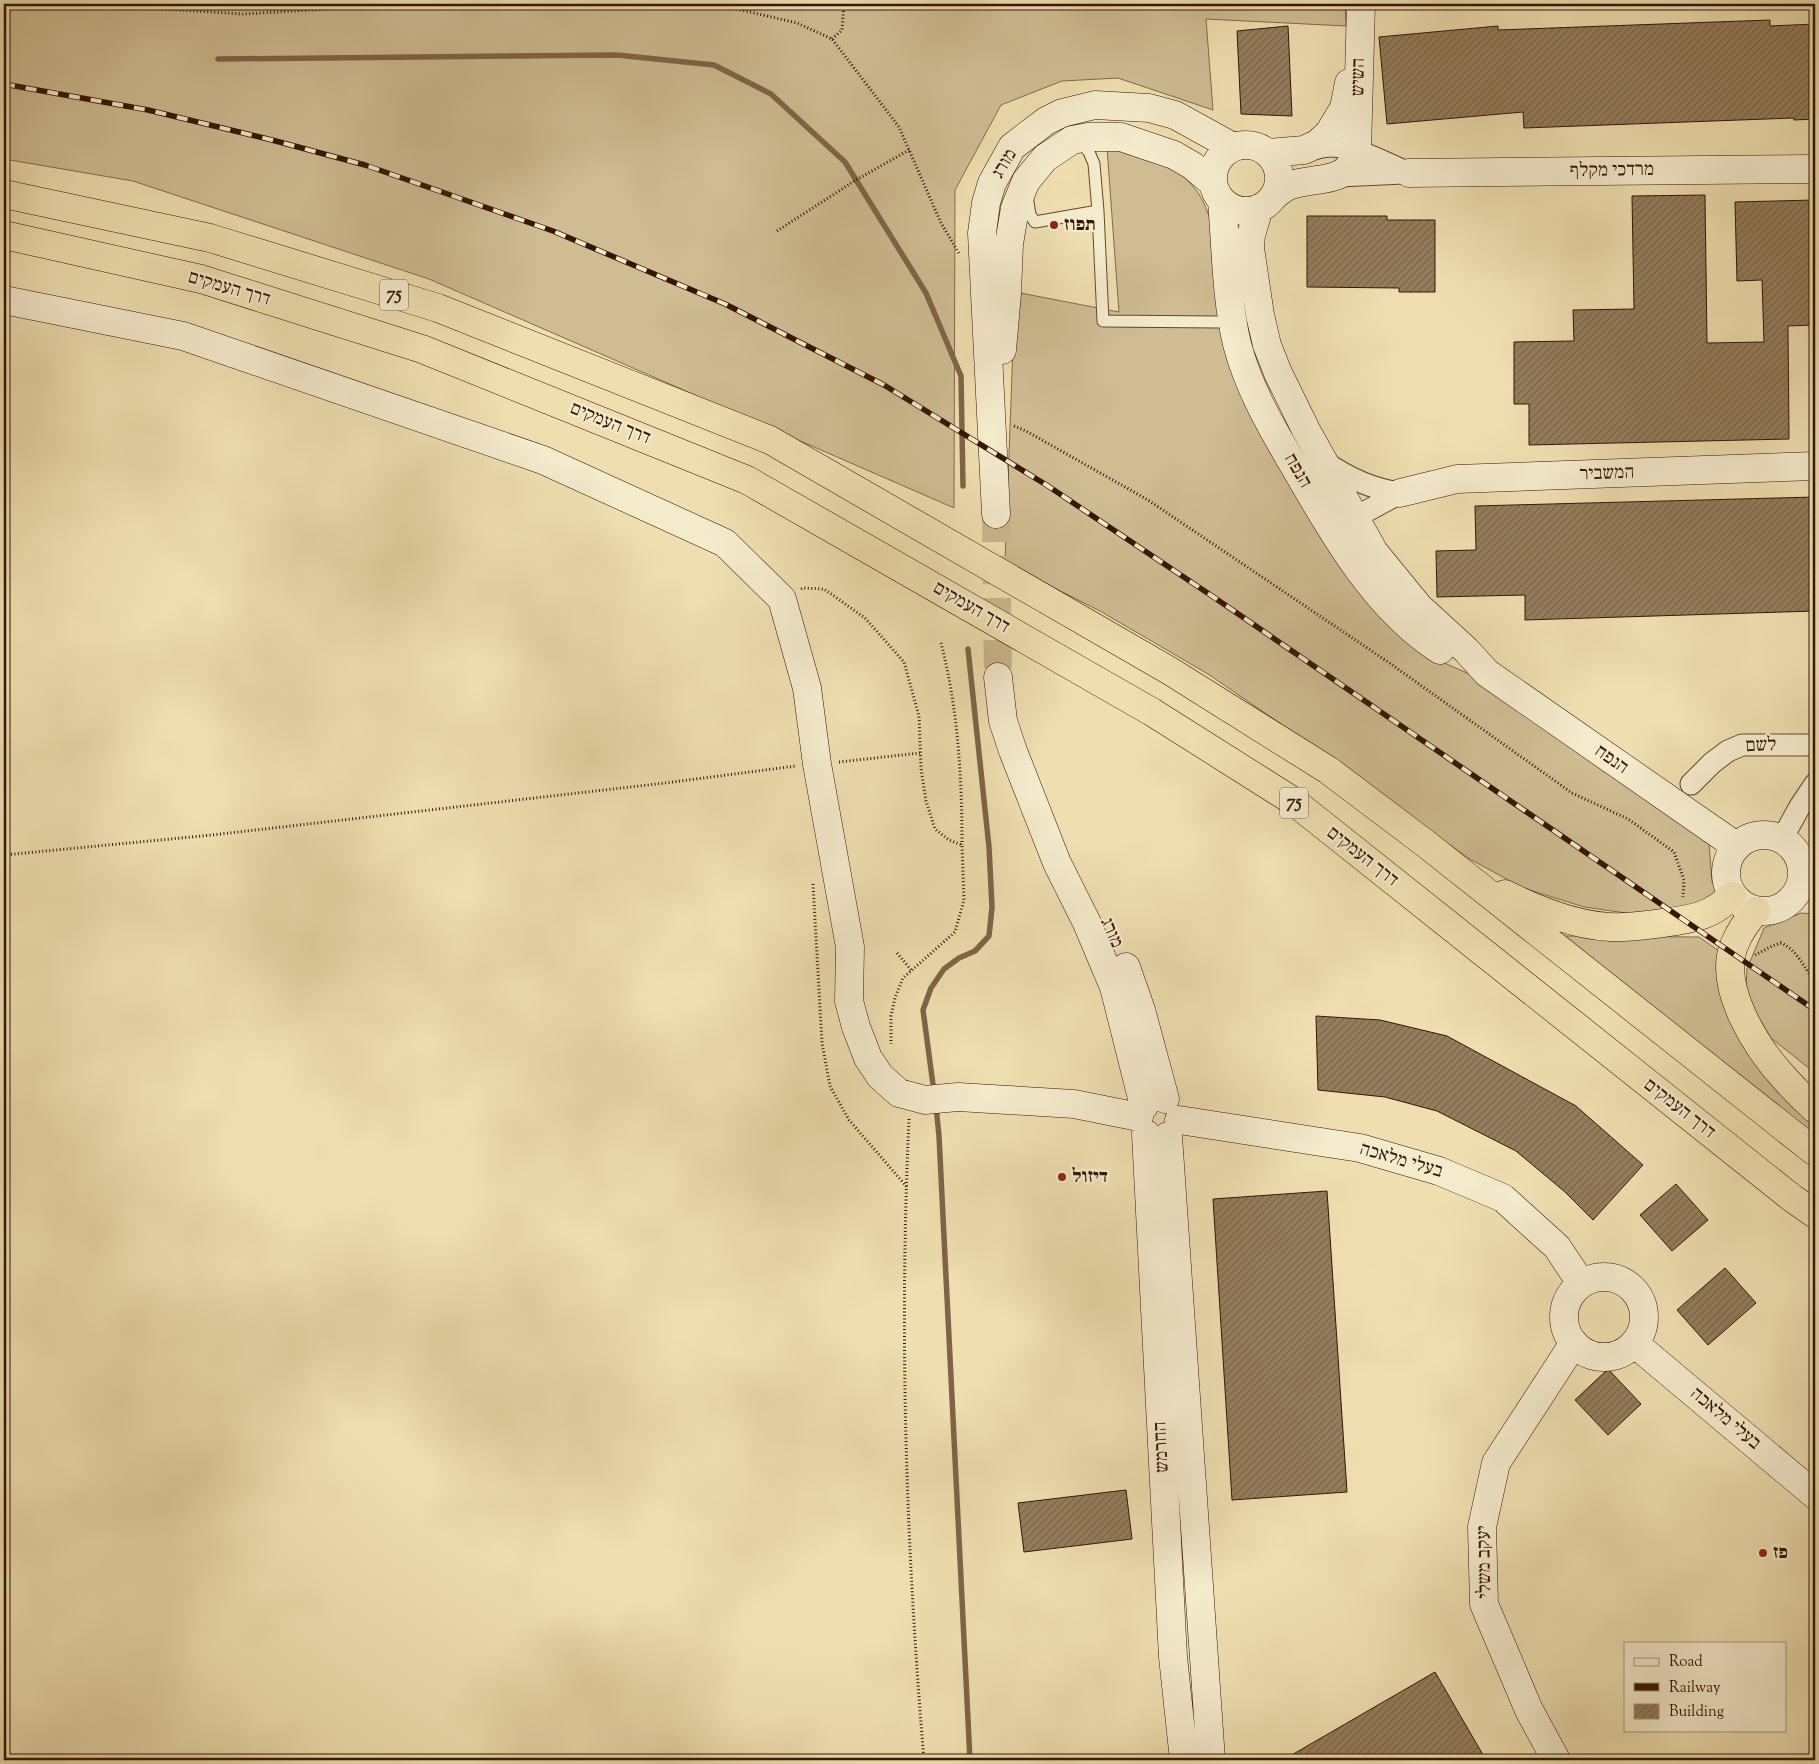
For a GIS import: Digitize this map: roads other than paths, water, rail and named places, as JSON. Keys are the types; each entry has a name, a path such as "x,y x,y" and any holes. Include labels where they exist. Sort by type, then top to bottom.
{"highway":[{"name":"75","path":"4,194 210,238 438,308 770,440 1170,671 1328,770 1426,844 1815,1152"},
{"name":"דרך העמקים","path":"4,235 200,280 422,349 747,480 1152,712 1293,801 1792,1198 1815,1214"},
{"path":"1426,844 1483,883 1529,906 1580,923 1611,927 1697,918 1723,905 1732,896"},
{"path":"1756,911 1734,944 1730,968 1733,988 1740,1010 1760,1046 1785,1079 1815,1109"},
{"path":"1792,1198 1815,1218"}],"street":[{"name":"מרדכי מקלף","path":"1304,150 1317,144 1329,134 1344,108 1361,6"},
{"name":"השיש","path":"1357,151 1361,6"},
{"name":"מורג","path":"996,514 982,234 986,203 992,183 1012,147 1046,121 1062,113 1095,106 1148,108 1175,115 1233,147"},
{"name":"מורג","path":"992,418 1003,338 1011,227 1015,208 1026,180 1045,158 1066,143 1088,137 1121,137 1174,155 1193,166 1217,192"},
{"path":"1251,145 1260,148 1268,153 1277,165 1279,173 1277,189 1266,202 1250,211 1230,207 1217,192 1213,172 1217,161 1233,147 1251,145"},
{"name":"מרדכי מקלף","path":"1268,153 1330,146 1357,151 1409,173"},
{"path":"1339,176 1351,165 1357,151"},
{"name":"מרדכי מקלף","path":"1266,202 1291,185 1339,176 1409,173 1815,169"},
{"name":"הנפח","path":"1217,192 1231,310 1246,374 1256,398 1314,501 1354,564 1382,598 1433,645 1458,661 1487,673 1736,846"},
{"name":"הנפח","path":"1266,202 1254,222 1250,248 1260,315 1267,345 1278,373 1322,460 1374,552 1403,590 1443,631 1466,650 1487,673"},
{"name":"בעלי מלאכה","path":"4,300 183,336 543,460 725,543 782,598 807,688 817,764 850,947 849,1001 856,1027 868,1058 880,1076 899,1093 918,1098 958,1097 1074,1104 1157,1119 1360,1148 1439,1171 1503,1198 1557,1247 1582,1283"},
{"name":"המשביר","path":"1322,460 1349,478 1362,484 1384,491 1400,492"},
{"name":"המשביר","path":"1354,518 1400,492 1457,479 1815,466"},
{"path":"1314,501 1337,518 1343,520 1354,518"},
{"name":"מורג","path":"998,677 1003,721 1012,751 1026,781 1057,863 1087,923 1114,987 1157,1119"},
{"name":"לשם","path":"1691,784 1712,763 1728,751 1742,745 1815,745"},
{"path":"1782,839 1815,784"},
{"path":"1758,834 1770,834 1782,839 1792,847 1800,858 1808,885 1779,908 1756,911 1747,908 1732,896 1727,886 1726,865 1729,855 1746,838 1758,834"},
{"name":"החרמש","path":"1157,1119 1173,1657 1184,1760"},
{"name":"החרמש","path":"1157,1119 1211,1760"},
{"path":"1606,1276 1630,1285 1644,1307 1642,1332 1634,1343 1624,1352 1611,1356 1598,1356 1585,1352 1574,1343 1567,1332 1564,1319 1566,1305 1572,1293 1582,1283 1593,1278 1606,1276"},
{"name":"יעקב משלי","path":"1556,1760 1529,1710 1484,1604 1482,1527 1496,1463 1574,1343"},
{"name":"בעלי מלאכה","path":"1634,1343 1815,1495"}],"lane":[{"path":"1066,143 1080,144 1090,152 1093,158 1098,211 1103,321 1219,322 1226,320 1231,310"},
{"path":"1026,180 1030,215 1035,222 1098,211"}],"waterway":[{"path":"218,59 617,55 714,65 771,94 845,162 926,293 961,376 963,486"},
{"path":"934,1092 923,1010 931,988 944,969 959,958 975,951 989,936 992,907 989,847 968,649"},
{"path":"936,1106 970,1760"}],"tunnel":[{"path":"996,514 998,677"}],"railway":[{"path":"4,84 148,110 365,165 553,231 725,304 884,385 1048,486 1212,596 1815,1010"}],"place":[{"name":"תפוז","path":"1054,225"},
{"name":"דיזול","path":"1062,1177"},
{"name":"פז","path":"1763,1553"}]}
